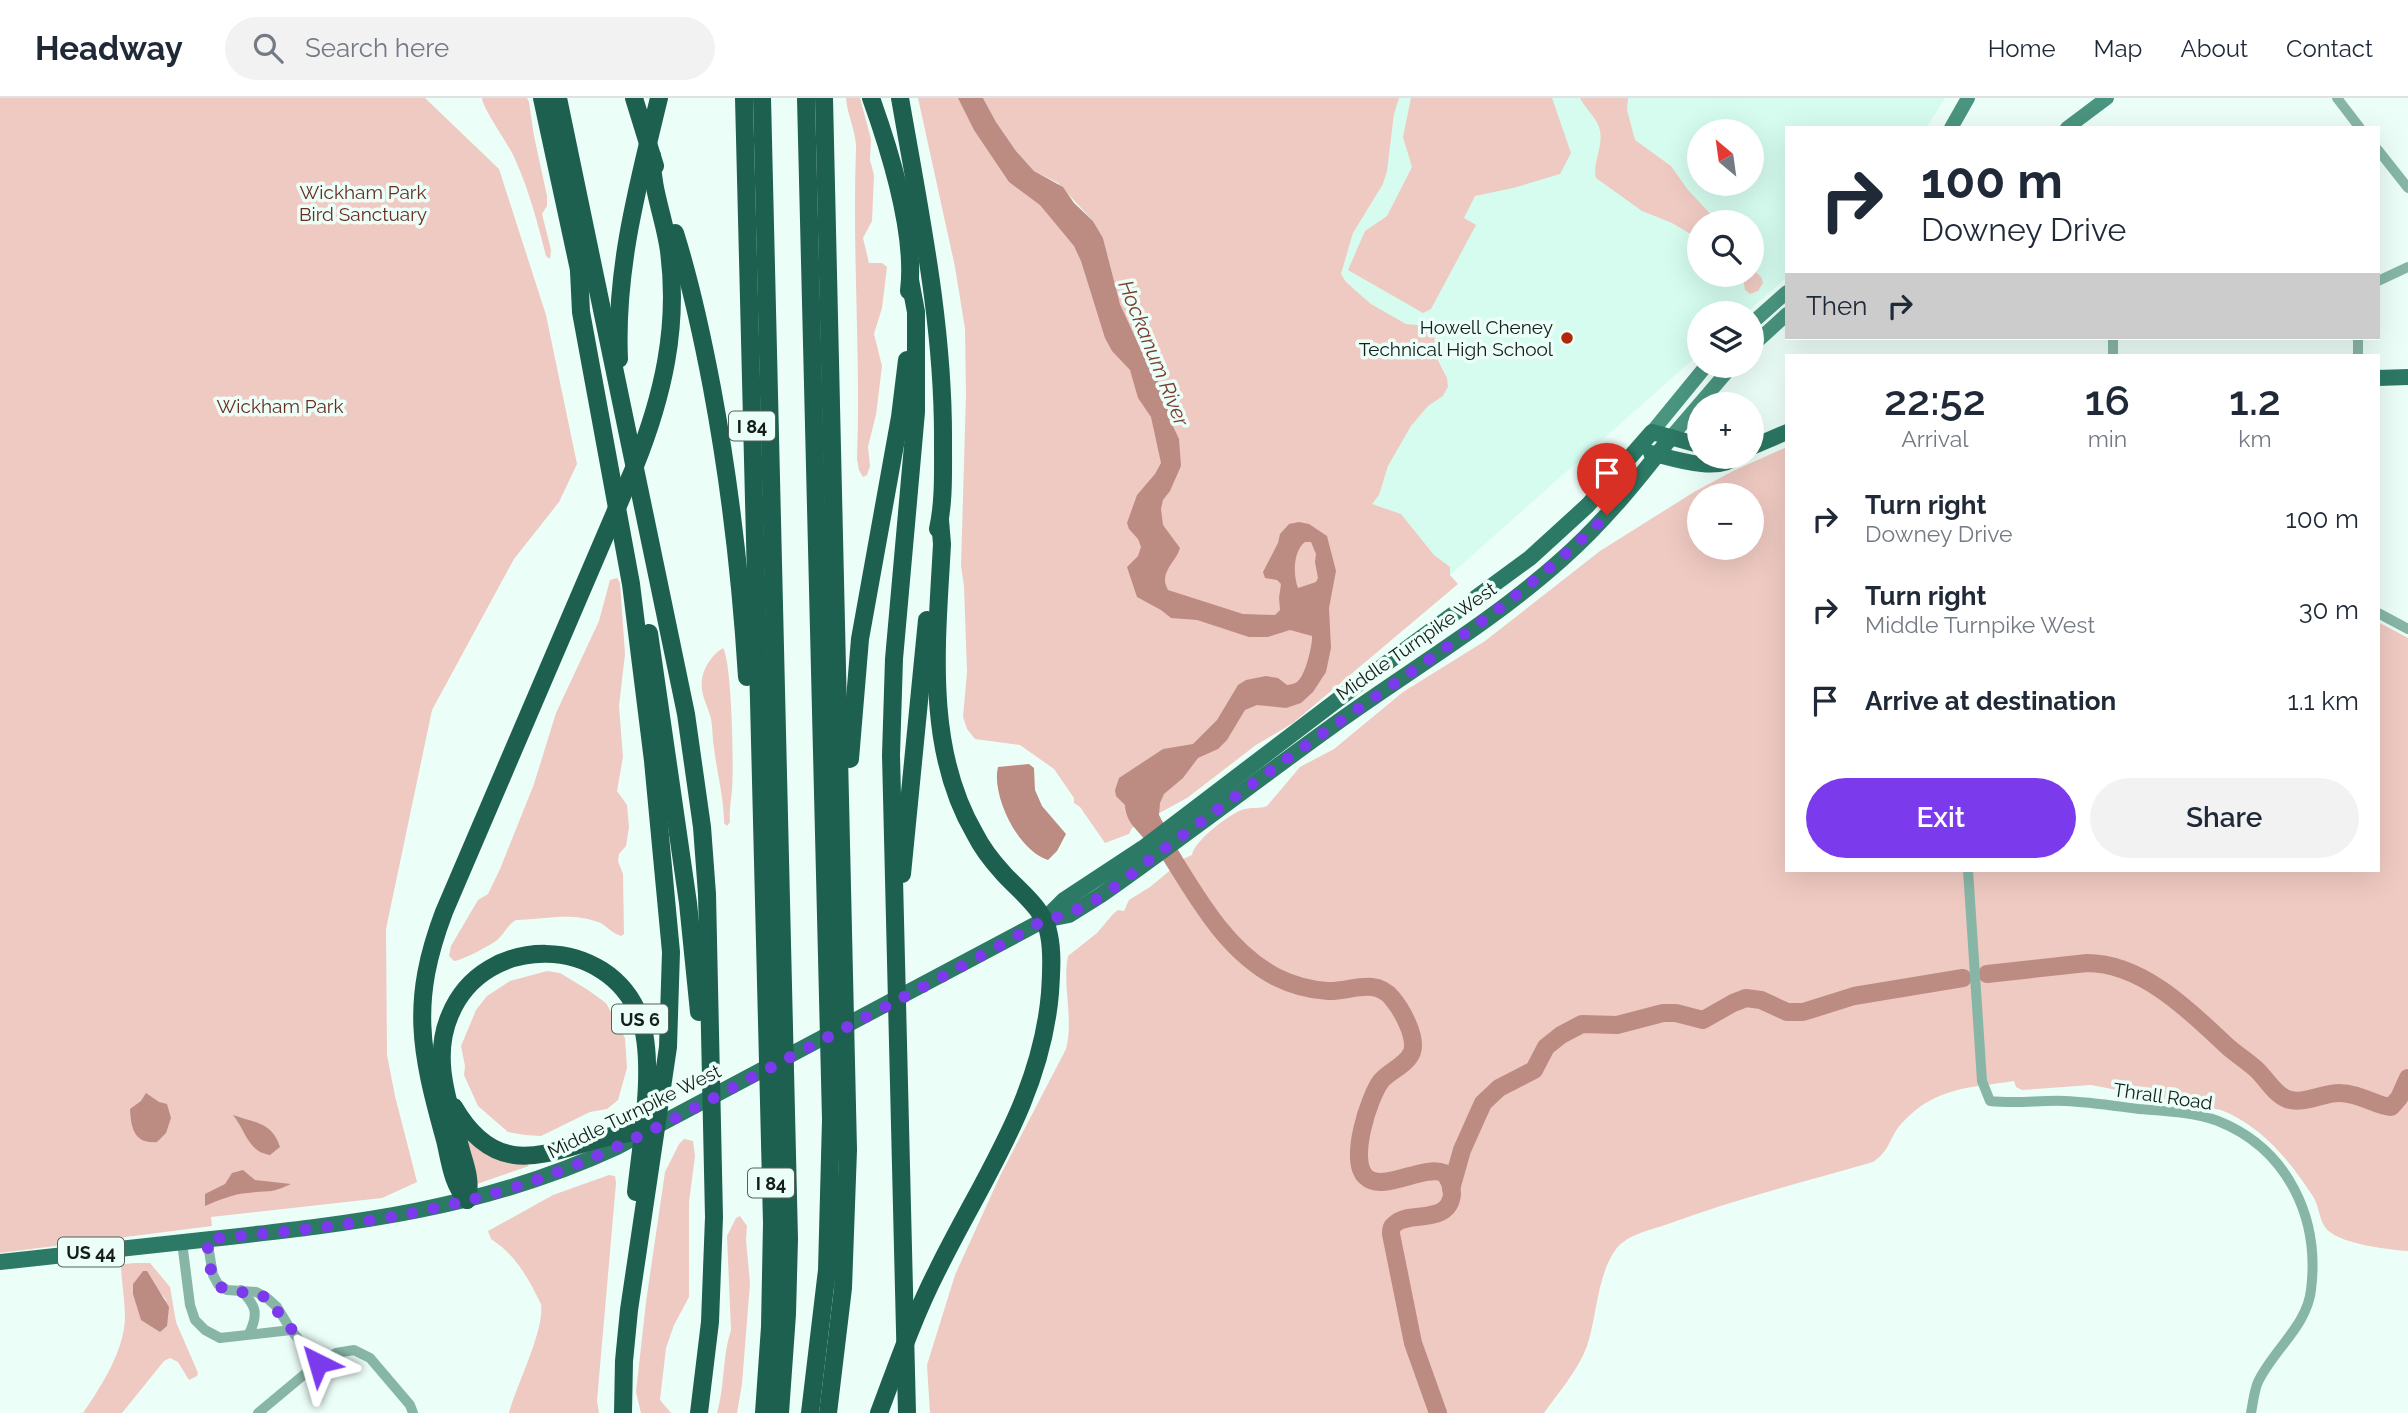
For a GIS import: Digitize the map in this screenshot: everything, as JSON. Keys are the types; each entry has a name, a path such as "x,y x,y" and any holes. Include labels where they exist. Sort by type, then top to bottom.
{"highway":[{"path":"542,98 579,271 581,312 658,691 688,903 699,1008 703,1090 713,1124"},
{"path":"558,98 614,372 622,397"},
{"path":"635,98 687,273 716,411 737,552 748,696 760,753"},
{"path":"659,98 625,249 620,291 619,340 622,397 628,432 686,714 702,827 707,894 713,1124 713,1281 699,1413"},
{"name":"I 84","path":"744,98 772,1231 770,1327 764,1413"},
{"path":"762,98 789,1239 788,1314 780,1413"},
{"path":"806,98 831,1153 825,1288 810,1413"},
{"path":"824,98 848,1189 843,1288 828,1413"},
{"path":"871,98 898,189 916,312 916,400 894,659 891,746 893,919 897,968 907,1413"},
{"path":"879,1413 925,1295 1008,1138 1034,1077 1045,1031 1051,983 1050,943 1044,920 997,866 975,834 958,798 947,758 937,701 943,424 938,328 901,98"},
{"path":"467,1200 456,1183 426,1069 421,1020 425,973 444,912 630,478 660,394 671,338 672,282 652,156"},
{"path":"841,796 850,753 860,639 903,398 910,280"},
{"path":"897,968 902,865 935,546 940,520"},
{"path":"626,1333 665,1070 671,974 652,749 628,538"},
{"name":"US 6","path":"623,1413 626,1333 624,1303 647,1067 643,1027 627,994 616,981 597,967 564,955 528,954 500,962 473,980 462,993 443,1034 440,1053 444,1085 454,1108 470,1129 491,1146 510,1155 527,1157 618,1140 647,1132"},
{"path":"444,1085 469,1180 467,1200"}],"main road":[{"path":"1952,126 1968,98"},
{"path":"2070,126 2108,98"},
{"path":"1764,312 1785,294"},
{"path":"1764,335 1785,316"},
{"path":"2380,378 2408,377"},
{"name":"Middle Turnpike West","path":"1282,752 1388,661 1530,558 1582,511 1638,449 1696,378"},
{"name":"Middle Turnpike West","path":"647,1132 1044,920 1073,913 1282,752 1536,582 1599,524 1721,378"},
{"path":"1652,432 1687,442"},
{"path":"1764,442 1785,433"},
{"path":"1638,449 1687,460"},
{"name":"Middle Turnpike West","path":"0,1262 414,1213 555,1173 618,1140"}],"street":[{"path":"2337,98 2358,126"},
{"path":"2380,153 2408,188"},
{"path":"2380,280 2408,267"},
{"path":"2380,614 2408,629"},
{"name":"Thrall Road","path":"1968,872 1982,1081 1990,1101 2012,1104 2064,1101 2195,1115 2217,1121 2239,1131 2266,1152 2285,1172 2298,1195 2312,1236 2311,1292 2303,1316 2258,1383 2251,1413"},
{"path":"207,1239 213,1275 218,1284 227,1290 241,1290 267,1298 318,1363"},
{"path":"182,1242 190,1305 195,1320 205,1330 220,1338 291,1330"},
{"path":"241,1290 251,1300 255,1310 255,1322 249,1334"},
{"path":"258,1413 318,1363 335,1353 354,1350 370,1359 410,1405 413,1413"}],"shaded area":[{"path":"958,98 983,98 1016,151 1034,171 1063,187 1074,203 1093,221 1103,238 1120,304 1140,348 1156,364 1157,380 1166,390 1171,422 1179,439 1181,466 1161,509 1163,525 1180,548 1166,573 1165,584 1168,590 1243,614 1275,615 1280,610 1281,584 1277,580 1265,578 1263,572 1280,534 1289,524 1299,522 1309,524 1327,536 1336,571 1329,608 1331,648 1326,672 1313,692 1301,703 1286,708 1257,705 1245,710 1227,740 1218,749 1198,758 1183,778 1164,794 1159,815 1167,830 1148,844 1130,822 1125,805 1116,796 1119,778 1163,749 1193,744 1217,720 1238,685 1246,680 1266,676 1278,678 1287,685 1297,682 1306,667 1312,636 1290,630 1268,637 1249,637 1197,620 1171,618 1137,597 1127,567 1138,556 1141,547 1127,523 1137,495 1161,463 1151,417 1138,398 1130,370 1112,351 1105,338 1074,246 1040,205 1009,182 974,130","holes":["1305,542 1311,542 1316,554 1318,578 1316,582 1298,588 1295,577 1296,557 1301,546"]},
{"name":"Howell Cheney Technical High School","path":"1399,98 1945,98 1927,126 1785,126 1785,279 1760,301 1687,301 1687,365 1450,575 1401,514 1371,504 1381,488 1388,466 1411,426 1448,388 1445,372 1434,352 1435,333 1406,324 1371,304 1346,282 1341,274 1353,233 1383,184"},
{"path":"1029,764 1034,768 1035,790 1042,806 1066,834 1057,851 1048,860 1037,855 1017,834 1009,821 999,792 998,767"},
{"path":"146,1093 167,1104 171,1118 166,1133 157,1142 149,1142 139,1137 131,1122 130,1109 141,1101"},
{"path":"233,1115 267,1128 280,1147 270,1155 257,1150"},
{"path":"243,1170 255,1180 291,1184 274,1190 231,1196 205,1206 205,1194 225,1184 232,1173"},
{"path":"143,1271 147,1271 169,1307 167,1326 160,1332 141,1320 133,1294 133,1284"}],"green space":[{"name":"Wickham Park","path":"0,98 425,98 499,169 546,315 577,464 559,502 514,559 432,710 386,929 387,1055 417,1182 382,1198 211,1217 212,1226 0,1253"},
{"path":"482,98 527,98 529,102 547,196 547,206 542,214 551,250 550,259 546,256 520,171"},
{"path":"846,98 860,98 871,139 870,160 874,175 872,221 863,238 869,263 882,263 887,267 882,308 874,334 882,366 876,415 868,447 870,466 867,475 863,477 857,459 856,144"},
{"path":"918,98 962,98 1047,194 1105,296 1132,333 1119,301 1103,238 1093,221 1058,183 1034,171 1016,151 983,98 1399,98 1383,184 1353,233 1341,274 1346,282 1371,304 1406,324 1429,326 1435,330 1434,352 1447,378 1448,387 1443,396 1428,406 1411,426 1388,466 1379,495 1372,504 1401,514 1434,555 1450,567 1450,575 1458,584 1293,723 1256,745 1187,798 1132,828 1129,834 1105,843 1080,807 1074,803 1074,798 1054,769 1020,745 975,739 967,729 963,717 967,672 961,566 965,329 955,267"},
{"path":"1411,98 1552,98 1571,153 1560,174 1475,196 1464,218 1476,225 1431,309 1423,313 1348,270 1365,231 1387,216 1412,167 1403,137"},
{"path":"1580,98 1628,98 1627,110 1635,140 1671,166 1687,189 1687,196 1694,196 1707,210 1687,210 1687,232 1642,211 1596,178 1600,147 1597,123"},
{"path":"1745,287 1760,287 1750,294"},
{"path":"1785,448 1785,872 2380,872 2380,623 2408,638 2408,1251 2356,1243 2326,1229 2314,1198 2296,1171 2250,1125 2221,1110 2091,1085 2022,1090 2016,1087 2014,1081 1954,1091 1927,1102 1902,1123 1887,1148 1873,1162 1719,1207 1640,1233 1621,1244 1605,1271 1587,1346 1579,1364 1544,1413 930,1413 927,1365 955,1275 1000,1176 1066,1049 1069,1026 1066,979 1068,956 1097,933 1113,914 1118,910 1124,911 1129,900 1192,855 1199,842 1223,821 1239,811 1267,806 1300,767 1334,749 1403,692 1485,641 1600,551 1687,496 1687,560 1764,560 1764,483 1711,483 1738,469 1764,469 1764,457"},
{"path":"617,578 620,583 625,654 619,706 623,757 617,791 627,805 629,827 626,846 619,854 618,861 623,874 624,934 621,936 601,923 578,917 516,920 496,941 454,961 449,956 451,946 478,900 488,894 500,869 534,784 556,713 599,621 610,580"},
{"path":"723,648 730,693 732,739 732,790 730,822 727,826 724,823 711,719 702,684 707,665"},
{"path":"547,971 560,973 606,1003 625,1038 627,1068 618,1100 607,1109 590,1112 541,1136 508,1132 478,1106 464,1075 461,1046 476,1010 487,996 510,981"},
{"path":"462,1134 526,1163 529,1166 477,1184"},
{"path":"684,1139 693,1141 695,1156 689,1202 689,1297 674,1325 666,1348 660,1400 671,1413 641,1413 636,1392 665,1172"},
{"path":"609,1175 615,1176 616,1183 597,1401 599,1413 509,1413 539,1328 541,1304 520,1268 508,1252 491,1239 488,1231 553,1195"},
{"path":"740,1216 747,1226 750,1283 742,1384 737,1413 717,1413 731,1330 727,1236 736,1218"},
{"path":"150,1263 170,1287 176,1322 198,1373 189,1380 178,1362 170,1358 164,1361 122,1413 83,1413 104,1380 121,1343 125,1318 121,1268 125,1264","holes":["143,1271 167,1301 133,1284"]}],"waterway":[{"name":"Hockanum River","path":"1158,835 1195,895 1223,933 1256,965 1282,980 1308,988 1328,991 1378,988 1392,998 1404,1016 1411,1031 1412,1052 1406,1061 1384,1077 1376,1089 1362,1129 1359,1158 1361,1169 1366,1177 1373,1181 1383,1182 1436,1171 1444,1173 1451,1185 1452,1194 1444,1210 1401,1220 1391,1231 1413,1343 1438,1413"},
{"path":"1987,974 2087,963 2127,971 2146,980 2181,1004 2287,1099 2306,1100 2339,1093 2391,1107 2399,1098 2408,1078"},
{"path":"1451,1189 1462,1150 1483,1103 1499,1088 1534,1070 1546,1047 1582,1024 1617,1025 1663,1013 1676,1013 1703,1020 1746,998 1761,1000 1787,1012 1803,1012 1854,996 1963,978"}],"place":[{"name":"Howell Cheney Technical High School","path":"1567,338"}],"route":[{"path":"318,1363 267,1298 256,1293 227,1290 218,1284 213,1275 207,1239 414,1213 498,1192 555,1173 604,1153 668,1121 1044,920 1069,915 1090,903 1331,727 1519,595 1561,560 1607,515"}],"park label":[{"name":"Wickham Park Bird Sanctuary","path":"363,203"}]}
